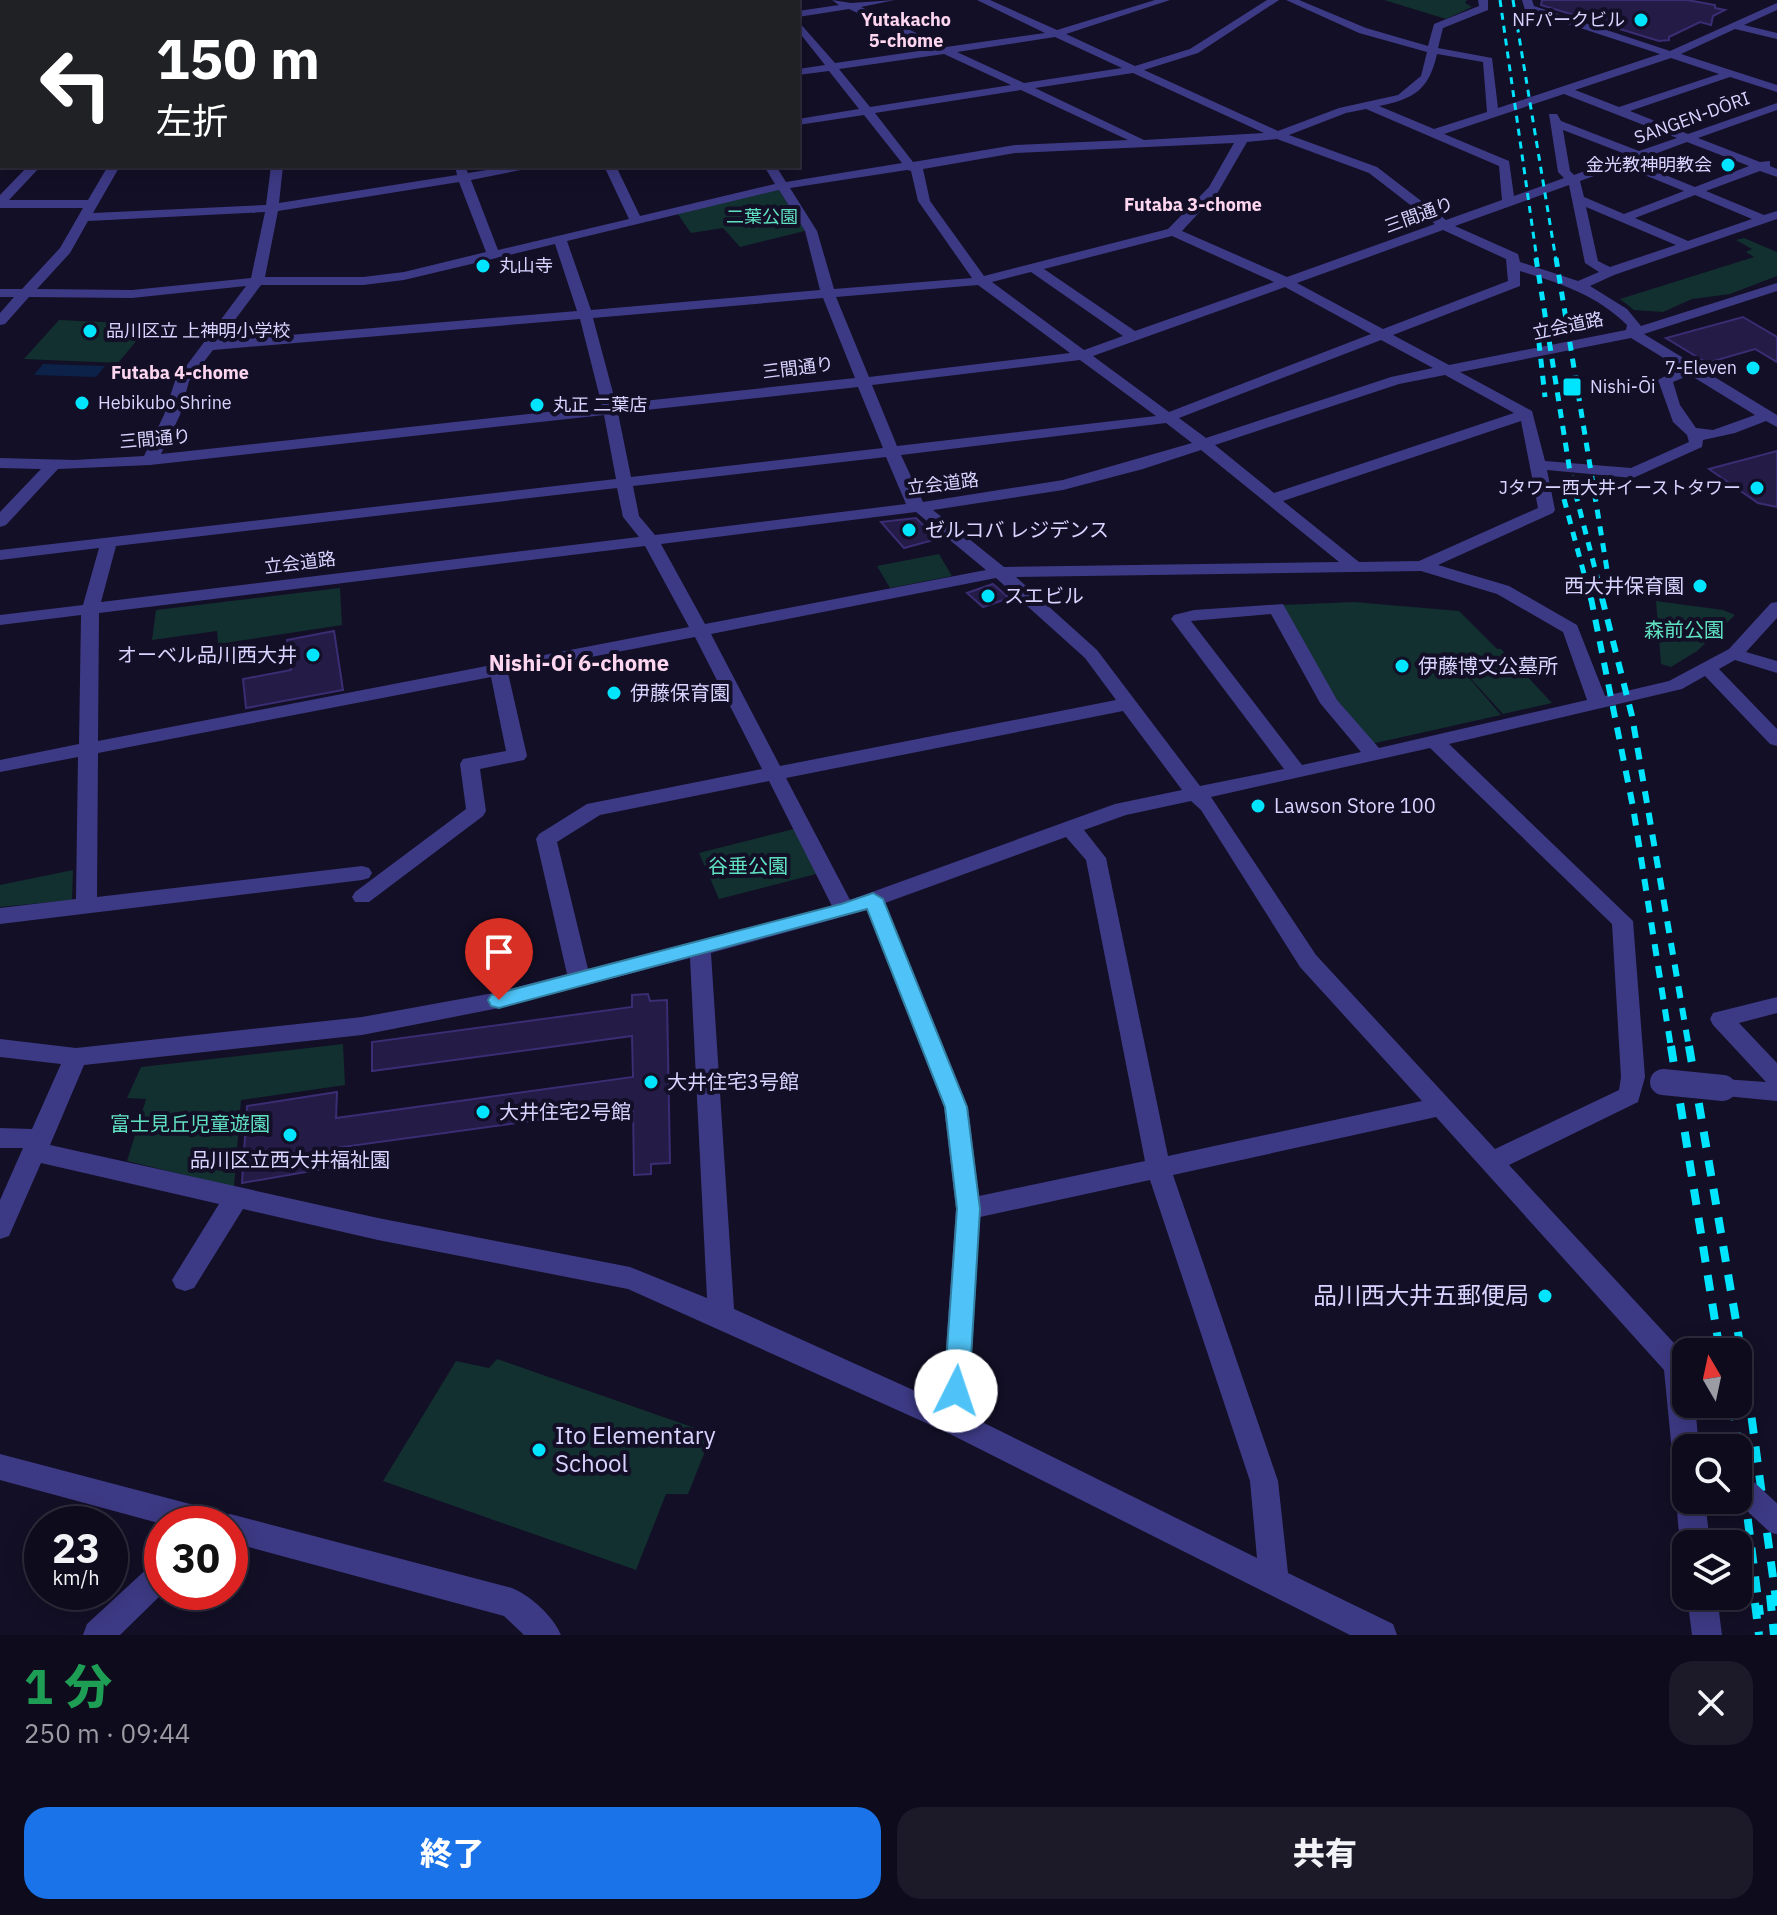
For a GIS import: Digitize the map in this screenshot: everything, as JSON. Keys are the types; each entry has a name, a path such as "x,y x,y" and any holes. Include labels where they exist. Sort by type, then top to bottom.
{"street":[{"path":"837,0 1142,143"},
{"path":"800,14 890,0"},
{"path":"0,555 1169,418 1515,283 1513,257 1445,226 1373,170 1278,135 982,0"},
{"path":"800,72 1056,34 1147,2 1165,0"},
{"path":"800,122 1136,69 1194,51 1274,0"},
{"path":"1291,0 1356,29 1432,52 1488,60 1493,114"},
{"path":"0,293 132,294 257,281 363,281 404,276 782,186 1015,149 1278,135 1343,110 1395,101 1413,92 1426,77 1438,26 1484,8 1483,0"},
{"path":"1527,0 1529,8 1777,89"},
{"path":"1755,0 1777,5"},
{"path":"1434,133 1672,54 1777,5"},
{"path":"1735,26 1777,36"},
{"path":"800,27 863,111 915,166 924,201 981,281 1205,445 1353,565"},
{"path":"1620,111 1729,74"},
{"path":"1567,91 1777,173"},
{"path":"1547,97 1556,123 1564,172 1574,181 1592,263 1609,272"},
{"path":"1366,105 1505,164 1509,204"},
{"name":"SANGEN-DŌRI","path":"1574,181 1689,138 1758,118 1777,106"},
{"path":"1556,123 1640,156"},
{"path":"208,346 981,281 1173,232 1198,210 1219,184 1230,168 1242,139"},
{"path":"1624,218 1777,160"},
{"path":"1624,162 1771,218"},
{"path":"0,203 33,168"},
{"path":"0,321 65,250 113,168"},
{"path":"150,460 172,415 182,381 257,281 273,208 277,168"},
{"path":"0,203 90,210 273,208 372,186 510,168"},
{"path":"611,168 637,222"},
{"path":"771,168 811,231 828,294 912,501 1000,572 1091,654 1195,794 1208,805 1308,961 1677,1365 1687,1434"},
{"path":"461,172 493,253"},
{"name":"三間通り","path":"0,463 53,465 150,460 1083,355 1574,181"},
{"path":"1576,198 1689,246"},
{"path":"1581,285 1609,272 1771,218"},
{"path":"1173,232 1288,283 1527,414 1547,510 1422,566"},
{"path":"560,238 586,316 610,409 631,517 650,539 700,630 845,910"},
{"path":"1513,264 1581,285 1619,307 1634,324 1633,333 1771,419"},
{"path":"1032,267 1134,337"},
{"name":"立会道路","path":"0,620 921,507 1063,485 1205,445 1328,400 1396,380 1633,333 1777,287"},
{"path":"1540,465 1637,472 1697,444 1699,440 1675,413 1665,380 1691,369"},
{"path":"1272,499 1527,414"},
{"path":"1694,433 1715,436 1771,419"},
{"path":"0,522 53,465"},
{"path":"86,906 90,609 109,543"},
{"path":"0,766 1000,572 1422,566 1503,590 1571,629 1598,703"},
{"path":"0,1048 76,1057 362,1026 499,1000 845,910 1122,809 1375,756 1675,685 1735,653 1777,607"},
{"path":"1297,773 1180,619 1277,608 1329,703 1375,756"},
{"path":"1735,653 1753,662 1777,667"},
{"path":"362,897 476,811 470,764 517,756 498,669"},
{"path":"1708,669 1777,740"},
{"path":"579,977 546,839 594,809 1128,704"},
{"path":"1435,742 1622,921 1648,1080"},
{"path":"1070,828 1096,858 1159,1170 1264,1481 1274,1581"},
{"path":"0,916 362,873"},
{"path":"873,899 956,1107 968,1209 954,1422"},
{"path":"700,946 721,1316"},
{"path":"1777,1005 1721,1019 1777,1078"},
{"path":"0,1228 76,1057"},
{"path":"1490,1163 1630,1095 1648,1080 1777,1092"},
{"path":"968,1209 1439,1107"},
{"path":"0,1138 392,1232 630,1278 954,1422 1382,1635"},
{"path":"185,1280 237,1197"},
{"path":"0,1467 146,1506"},
{"path":"1752,1498 1777,1521"},
{"path":"248,1533 512,1603 546,1635"},
{"path":"98,1635 144,1591"},
{"path":"1704,1610 1707,1635"}],"green space":[{"path":"1384,0 1467,0 1465,3 1472,7 1446,19"},
{"name":"二葉公園","path":"779,190 805,231 740,247 723,228 691,233 677,213"},
{"path":"1744,238 1777,252 1777,276 1730,294 1692,299 1663,312 1634,310 1620,299 1754,257 1746,252 1752,249 1736,240"},
{"path":"59,320 164,325 152,340 137,340 118,363 24,359"},
{"path":"939,554 952,576 890,588 877,566"},
{"path":"340,588 342,625 218,644 217,631 152,640 156,610"},
{"name":"森前公園","path":"1656,601 1723,610 1735,615 1697,651 1671,667 1661,664"},
{"path":"1354,602 1459,611 1497,649 1501,649 1552,703 1503,714 1452,658 1501,715 1371,744 1326,689 1281,605"},
{"name":"谷垂公園","path":"794,829 816,874 719,899 699,853"},
{"path":"73,870 72,900 0,907 0,885"},
{"name":"富士見丘児童遊園","path":"343,1044 345,1085 241,1100 234,1187 127,1161 146,1099 127,1098 141,1067"},
{"path":"497,1359 712,1434 688,1494 666,1494 636,1570 383,1481 456,1361 489,1368"}],"water":[{"path":"43,364 105,366 96,377 34,375"}],"building":[{"name":"NFパークビル","path":"1542,0 1687,0 1725,10 1713,16 1711,25 1700,22 1669,37 1669,40 1659,41 1541,5"},
{"path":"1743,317 1777,337 1777,362 1755,349 1707,363 1666,338"},
{"name":"Jタワー西大井イーストタワー","path":"1777,451 1777,507 1758,503 1709,469"},
{"name":"ゼルコバ レジデンス","path":"916,518 937,539 904,548 881,522"},
{"name":"スエビル","path":"993,584 1009,598 983,607 967,593"},
{"name":"オーベル品川西大井","path":"334,631 343,690 246,708 243,679 291,670 287,640"},
{"path":"648,994 650,1001 667,1000 670,1163 651,1164 651,1174 634,1175 633,1107 335,1148 335,1167 242,1183 247,1106 337,1092 336,1118 633,1077 632,1036 372,1071 372,1042 632,1007 632,995"}],"railway":[{"path":"1500,0 1537,260"},
{"path":"1513,0 1556,260"},
{"path":"1536,258 1570,472 1603,600"},
{"path":"1556,258 1610,588"},
{"path":"1537,325 1545,397"},
{"path":"1564,499 1591,600"},
{"path":"1591,598 1633,807 1671,1048"},
{"path":"1602,598 1632,716 1689,1048"},
{"path":"1671,1046 1718,1338"},
{"path":"1689,1046 1748,1391 1777,1607"},
{"path":"1735,1418 1760,1615"},
{"path":"1770,1595 1774,1635"},
{"path":"1755,1603 1759,1635"}],"place":[{"name":"NFパークビル","path":"1641,20"},
{"name":"金光教神明教会","path":"1728,165"},
{"name":"丸山寺","path":"483,266"},
{"name":"品川区立 上神明小学校","path":"90,331"},
{"name":"7-Eleven","path":"1753,368"},
{"name":"Nishi-Ōi","path":"1572,387"},
{"name":"Hebikubo Shrine","path":"82,403"},
{"name":"丸正 二葉店","path":"537,405"},
{"name":"Jタワー西大井イーストタワー","path":"1757,488"},
{"name":"ゼルコバ レジデンス","path":"909,530"},
{"name":"西大井保育園","path":"1700,586"},
{"name":"スエビル","path":"988,596"},
{"name":"オーベル品川西大井","path":"313,655"},
{"name":"伊藤博文公墓所","path":"1402,666"},
{"name":"伊藤保育園","path":"614,693"},
{"name":"Lawson Store 100","path":"1258,806"},
{"name":"大井住宅3号館","path":"651,1082"},
{"name":"大井住宅2号館","path":"483,1112"},
{"name":"品川区立西大井福祉園","path":"290,1135"},
{"name":"品川西大井五郵便局","path":"1545,1296"},
{"name":"Ito Elementary School","path":"539,1450"}],"district":[{"name":"Yutakacho 5-chome","path":"906,30"},
{"name":"Futaba 3-chome","path":"1193,205"},
{"name":"Futaba 4-chome","path":"180,373"},
{"name":"Nishi-Oi 6-chome","path":"579,663"}],"route":[{"path":"499,1000 845,910 873,899 956,1107 968,1209 956,1391"}]}
